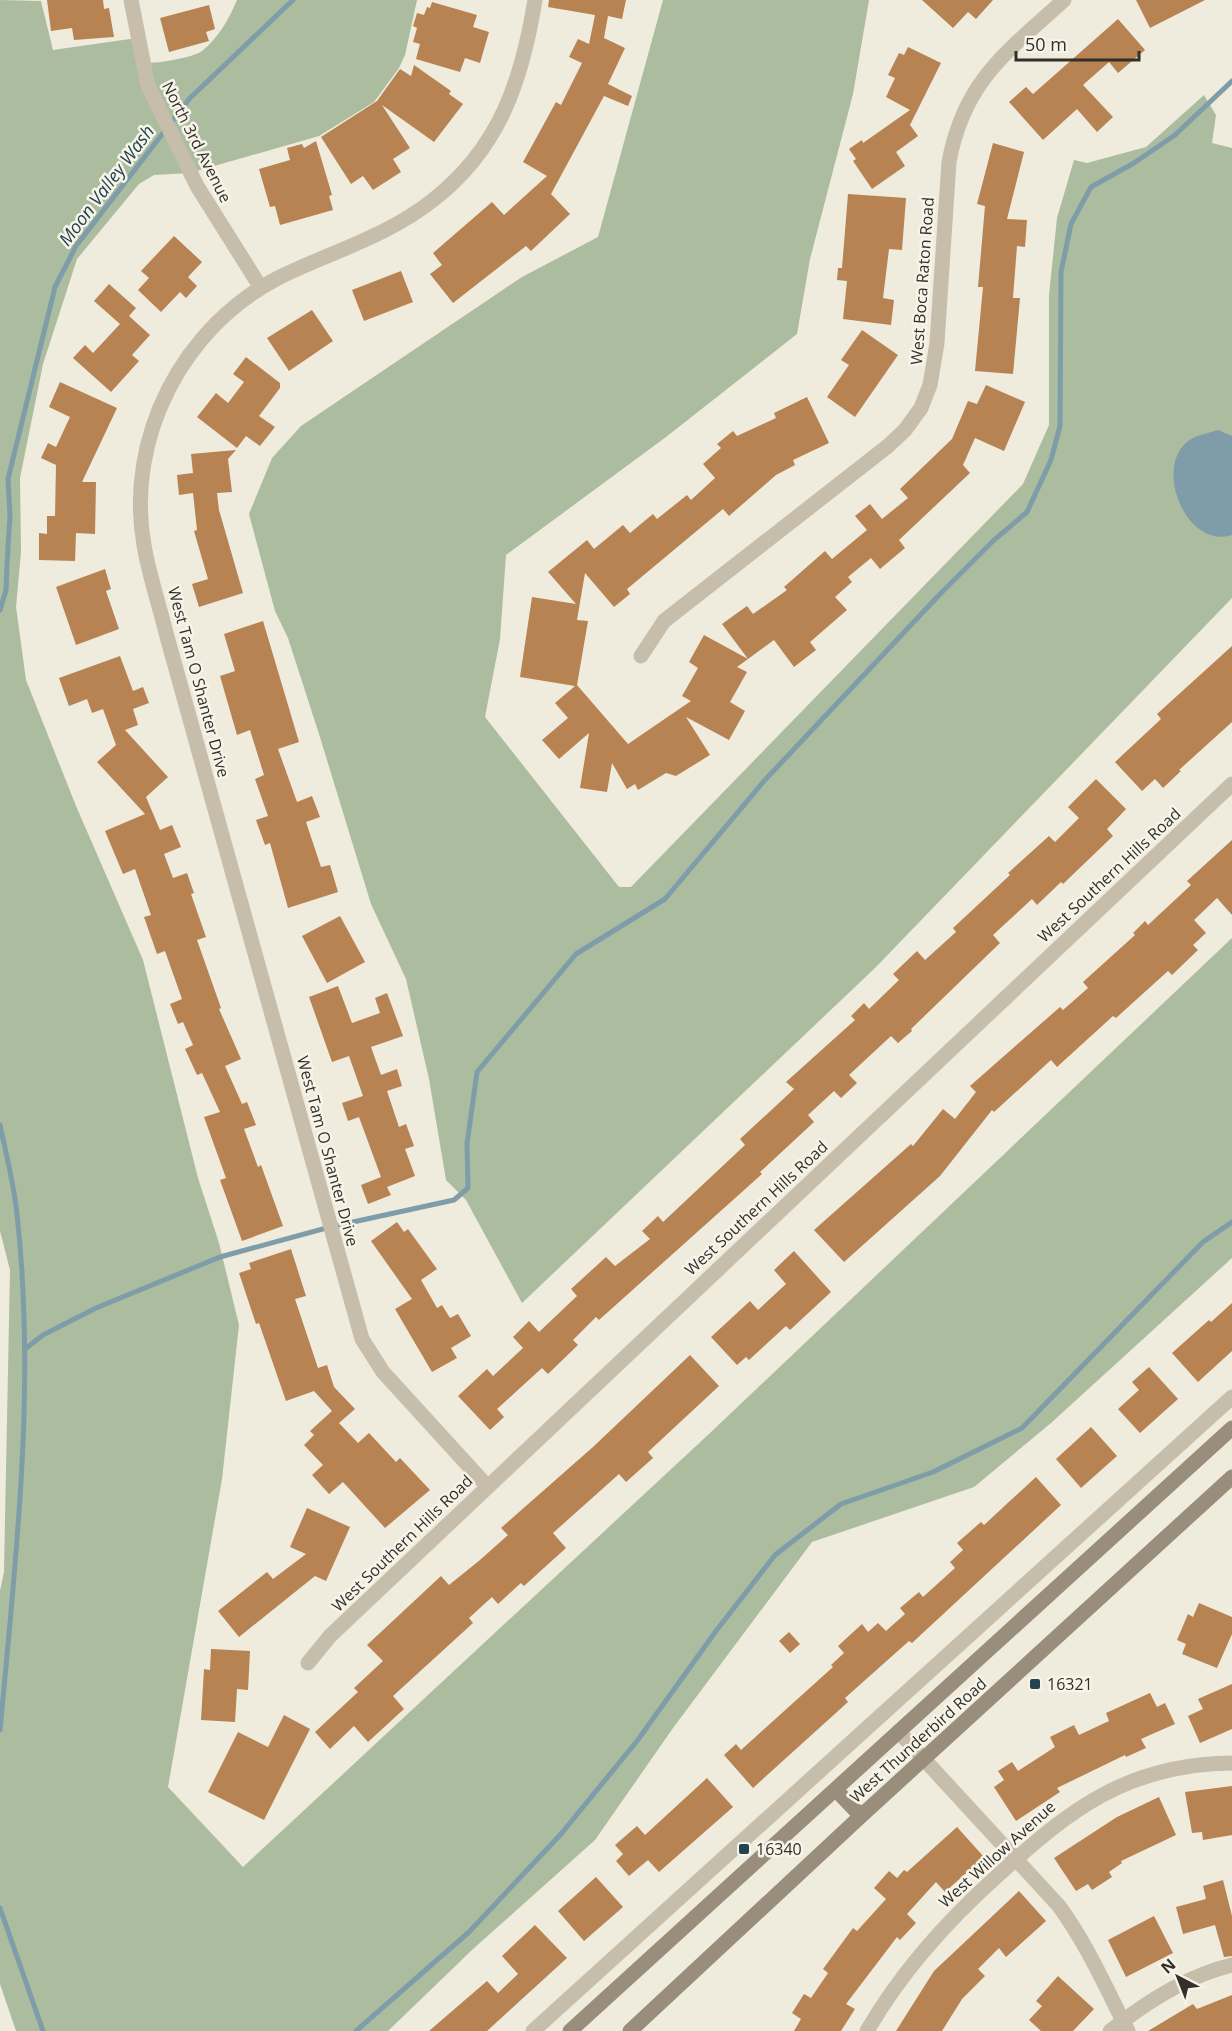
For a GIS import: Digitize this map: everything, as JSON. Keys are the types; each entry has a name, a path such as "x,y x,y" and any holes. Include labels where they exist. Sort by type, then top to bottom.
{"main road":[{"name":"West Thunderbird Road","path":"570,2031 1232,1428"},
{"name":"West Thunderbird Road","path":"630,2031 1232,1477"},
{"path":"836,1790 861,1816"}],"street":[{"name":"North 3rd Avenue","path":"131,0 144,74 158,106 197,186 261,288"},
{"name":"West Tam O Shanter Drive","path":"487,1486 397,1389 372,1357 362,1339 144,544 141,501 145,457 159,408 177,370 205,335 230,310 261,288 401,223 435,199 463,172 489,141 507,107 521,72 535,0"},
{"name":"West Boca Raton Road","path":"641,656 664,621 888,446 905,430 921,408 930,385 935,362 949,162 954,131 964,108 990,70 1064,0"},
{"name":"West Southern Hills Road","path":"308,1663 330,1636 487,1486 1232,784"},
{"path":"533,2031 1232,1397"},
{"path":"899,1732 1016,1858 1079,1934 1125,2026"},
{"name":"West Willow Avenue","path":"867,2031 914,1960 964,1905 1073,1811 1127,1783 1177,1768 1232,1763"},
{"name":"West Thunderbird Road","path":"819,1771 836,1790"},
{"path":"1110,2031 1125,2026 1163,1993 1188,1980 1232,1965"}],"green space":[{"path":"0,0 41,1 53,50 137,38 142,63 148,63 182,58 202,51 223,27 237,0 417,0 405,55 399,68 374,102 319,136 190,173 154,175 139,184 77,259 43,364 20,478 21,552 16,607 26,680 76,806 143,960 198,1178 219,1243 239,1325 222,1479 168,1787 243,1867 710,1433 1232,938 1232,1258 1051,1423 974,1487 812,1542 673,1728 595,1840 473,1949 388,2031 16,2031 0,1984 0,1591 4,1572 10,1270 0,1231"},
{"path":"663,0 869,0 853,94 810,259 797,334 666,437 506,555 500,639 485,717 619,887 631,887 1023,484 1049,425 1049,295 1057,218 1074,160 1087,163 1146,147 1204,95 1216,115 1212,143 1232,148 1232,598 875,968 522,1303 466,1200 446,1180 429,1079 406,979 371,904 288,638 275,611 249,514 272,458 301,426 522,277 598,237"}],"water":[{"path":"1218,430 1232,436 1232,535 1216,536 1201,530 1189,519 1180,504 1175,487 1174,469 1178,453 1188,441"}],"building":[{"path":"47,0 103,0 104,9 109,8 114,37 74,40 72,28 51,31"},
{"path":"549,0 626,0 622,19 608,16 604,38 625,48 608,84 632,96 628,106 604,96 551,194 570,214 531,251 526,246 453,303 430,274 442,265 433,253 492,202 504,215 547,176 523,162 556,102 561,105 582,63 569,57 578,39 589,44 595,15 548,7"},
{"path":"922,0 993,0 976,19 968,12 953,28"},
{"path":"1136,0 1205,0 1150,28"},
{"path":"432,2 477,15 473,27 489,32 480,63 465,58 460,72 416,59 420,44 413,42 417,28 413,26 417,13 424,15"},
{"path":"209,5 215,29 206,32 209,41 169,52 160,18"},
{"path":"1118,19 1145,50 1118,73 1109,62 1083,85 1113,117 1097,132 1077,109 1043,140 1009,102 1026,87 1033,94"},
{"path":"908,47 941,63 910,125 918,136 896,152 905,166 872,189 853,161 856,159 849,149 862,140 863,143 910,110 886,97 895,78 888,75 899,53 904,55"},
{"path":"414,65 451,91 449,94 463,104 434,142 382,105 410,148 393,159 401,172 373,190 363,176 351,184 321,137 377,101 400,69 411,76"},
{"path":"316,141 332,195 329,196 333,210 280,225 275,206 270,207 259,169 290,160 287,148 302,144 304,148"},
{"path":"993,143 1024,152 1007,219 1027,220 1025,247 1017,246 1013,298 1020,298 1013,374 975,371 983,287 978,287 985,206 977,204"},
{"path":"848,194 906,198 902,250 889,249 883,298 894,300 891,325 843,319 847,281 837,280 838,268 842,268"},
{"path":"174,236 202,262 188,277 197,286 186,298 180,292 161,312 138,290 149,278 141,271"},
{"path":"401,271 413,302 364,321 352,290"},
{"path":"109,284 136,308 129,316 150,335 132,355 139,361 111,392 73,358 85,345 93,353 120,324 94,301"},
{"path":"312,310 333,341 289,371 267,338"},
{"path":"862,330 898,355 855,417 827,397 849,365 841,360"},
{"path":"246,357 280,383 280,388 259,416 275,427 260,446 246,436 237,448 197,417 216,393 228,403 244,382 233,374"},
{"path":"60,382 117,408 82,482 96,482 95,534 76,533 75,561 39,560 39,533 47,534 47,516 55,516 56,465 41,458 48,443 56,447 70,417 49,407"},
{"path":"986,385 1025,402 1004,451 975,438 963,465 970,473 899,540 905,548 880,569 871,558 848,577 852,582 835,597 847,610 810,642 816,650 794,667 774,640 748,659 722,624 747,606 753,614 787,590 784,587 825,551 832,559 867,530 855,516 870,504 882,519 908,498 900,489 952,439 968,401 977,404"},
{"path":"807,397 829,443 793,460 795,465 776,475 729,516 723,509 627,589 630,594 614,607 585,573 577,620 588,621 577,685 628,744 691,701 682,696 698,668 689,662 704,635 748,659 737,667 747,672 730,702 745,711 729,740 686,717 710,755 676,776 666,773 638,790 635,784 627,789 612,763 607,792 580,788 589,733 559,759 542,740 568,718 555,703 575,686 520,677 532,597 576,604 548,572 587,540 594,549 623,525 630,533 653,514 657,519 687,495 691,500 715,478 703,464 721,448 717,444 733,431 737,436 776,418 774,413"},
{"path":"236,450 228,459 232,492 217,493 219,510 243,593 199,607 192,584 208,579 194,531 197,530 193,493 179,495 177,475 193,473 191,454"},
{"path":"105,569 111,589 106,591 119,629 76,645 56,587"},
{"path":"263,621 299,742 278,749 297,802 312,796 320,817 306,822 321,867 330,865 338,892 288,908 270,843 265,845 256,820 268,816 255,779 264,775 250,730 237,735 220,676 235,671 224,634"},
{"path":"1232,646 1232,722 1179,770 1181,771 1163,788 1155,779 1142,791 1115,762 1161,719 1157,714"},
{"path":"120,656 133,691 143,687 149,703 133,709 138,725 125,730 168,777 146,797 160,830 172,825 181,847 164,854 173,878 187,873 194,893 191,894 206,937 197,940 221,1008 219,1009 241,1059 225,1066 242,1104 247,1102 256,1125 244,1129 258,1167 261,1165 283,1226 242,1241 220,1180 226,1178 204,1117 220,1112 202,1073 197,1075 185,1049 193,1045 183,1022 178,1024 170,1004 182,999 165,951 157,954 144,917 151,915 135,869 123,874 105,831 145,814 97,762 116,745 103,709 92,713 87,699 69,706 59,678"},
{"path":"1096,779 1126,809 1107,829 1113,836 1063,884 1061,882 1037,905 1032,899 993,935 1000,943 911,1029 912,1031 898,1043 891,1036 849,1075 857,1083 841,1098 834,1091 808,1115 814,1122 760,1172 762,1174 599,1320 596,1317 573,1340 578,1345 548,1374 542,1368 497,1409 504,1417 490,1430 458,1396 487,1369 493,1376 523,1348 513,1337 529,1321 539,1332 577,1296 571,1289 606,1257 615,1266 650,1239 642,1231 658,1216 663,1222 745,1145 740,1139 794,1089 786,1082 855,1020 851,1016 864,1003 869,1009 899,980 893,974 917,951 925,960 956,932 953,928 1010,875 1008,873 1049,836 1055,842 1079,818 1068,807"},
{"path":"1232,840 1232,915 1217,898 1194,920 1206,933 1193,945 1198,950 1172,975 1168,971 1116,1018 1113,1016 1057,1067 1051,1060 994,1112 992,1110 940,1176 844,1262 814,1230 911,1144 913,1146 943,1109 955,1119 976,1092 970,1086 1060,1007 1063,1010 1088,988 1083,982 1135,935 1133,933 1145,921 1148,925 1191,885 1187,881"},
{"path":"340,916 365,962 327,983 302,936"},
{"path":"338,986 352,1023 380,1013 375,998 387,993 403,1036 371,1047 381,1075 397,1069 402,1086 387,1091 399,1127 406,1124 414,1146 405,1149 415,1176 387,1187 391,1195 368,1204 361,1185 381,1177 359,1117 348,1121 342,1103 363,1096 349,1056 332,1062 309,997"},
{"path":"397,1222 404,1232 408,1229 437,1269 421,1280 437,1308 442,1305 450,1318 458,1314 471,1336 451,1348 457,1358 432,1372 395,1309 412,1299 371,1241"},
{"path":"291,1249 306,1296 295,1299 318,1368 327,1365 334,1387 355,1409 339,1423 358,1443 369,1433 396,1462 400,1458 430,1490 385,1528 343,1482 329,1494 312,1475 323,1465 304,1445 314,1435 310,1431 332,1411 314,1391 286,1401 259,1323 256,1324 239,1273 251,1269 249,1263"},
{"path":"794,1251 831,1292 790,1330 786,1326 749,1360 746,1357 737,1365 711,1337 750,1301 758,1310 786,1284 774,1270"},
{"path":"1232,1303 1232,1351 1198,1382 1172,1353"},
{"path":"690,1355 719,1386 648,1452 653,1458 626,1482 619,1474 553,1533 566,1548 524,1586 521,1583 498,1604 492,1597 469,1618 473,1623 393,1696 404,1709 368,1742 354,1726 330,1749 315,1732 358,1692 354,1688 383,1661 367,1645 441,1576 449,1585 508,1535 501,1528 593,1447"},
{"path":"1149,1367 1178,1399 1140,1433 1118,1409 1139,1390 1132,1382"},
{"path":"1091,1427 1117,1456 1081,1488 1056,1459"},
{"path":"1036,1477 1061,1505 912,1643 909,1641 845,1698 848,1702 753,1788 724,1755 736,1744 741,1750 833,1667 831,1665 844,1653 838,1646 862,1624 868,1632 878,1623 886,1631 905,1614 900,1608 919,1592 923,1597 955,1568 950,1562 963,1550 957,1543 981,1522 984,1525"},
{"path":"307,1508 350,1527 326,1581 315,1576 239,1637 218,1611 267,1572 273,1579 306,1554 290,1547"},
{"path":"1199,1603 1232,1617 1232,1634 1217,1668 1182,1654 1186,1644 1177,1640 1188,1614 1193,1617"},
{"path":"789,1632 800,1644 790,1653 779,1641"},
{"path":"211,1649 250,1651 248,1690 237,1689 235,1722 201,1720 204,1669 210,1670"},
{"path":"1232,1684 1232,1729 1200,1743 1188,1716 1203,1709 1198,1699"},
{"path":"1150,1693 1157,1707 1165,1703 1175,1724 1141,1739 1146,1748 1126,1757 1125,1755 1057,1788 1060,1792 1016,1821 994,1787 1004,1780 998,1771 1012,1762 1018,1771 1055,1747 1050,1737 1074,1725 1079,1735 1109,1721 1106,1713"},
{"path":"284,1715 310,1729 264,1820 208,1792 238,1732 268,1747"},
{"path":"707,1778 733,1807 659,1872 648,1860 629,1876 616,1861 623,1854 615,1845 637,1826 645,1835"},
{"path":"1232,1786 1232,1835 1203,1840 1202,1832 1192,1833 1185,1792"},
{"path":"1159,1797 1176,1835 1121,1861 1122,1863 1109,1872 1112,1877 1092,1890 1088,1884 1076,1891 1054,1858 1117,1817"},
{"path":"957,1827 984,1857 945,1892 936,1882 907,1914 916,1923 900,1940 897,1937 846,2004 855,2009 841,2031 794,2031 801,2019 792,2013 804,1994 811,1998 828,1973 823,1969 853,1928 857,1931 886,1899 874,1888 889,1871 897,1878 904,1870 907,1872"},
{"path":"596,1877 623,1907 584,1941 558,1911"},
{"path":"1223,1880 1232,1916 1232,1956 1224,1957 1215,1925 1183,1934 1176,1907 1206,1899 1203,1886"},
{"path":"1019,1891 1046,1921 1006,1957 999,1948 978,1969 985,1976 962,1999 942,2031 896,2031 934,1971"},
{"path":"1154,1916 1173,1953 1126,1977 1108,1940"},
{"path":"535,1925 567,1958 487,2031 429,2031 487,1981 498,1993 518,1974 502,1956"},
{"path":"1058,1976 1094,2009 1073,2031 1041,2031 1029,2020 1042,2006 1036,2001"},
{"path":"1232,1995 1232,2031 1148,2031 1193,2004 1197,2009"}],"waterway":[{"name":"Moon Valley Wash","path":"0,610 6,590 10,515 8,479 55,287 76,246 190,98 293,0"},
{"path":"25,1349 43,1335 96,1308 220,1257 330,1227 454,1200 468,1188 467,1144 477,1072 576,954 665,899 764,781 942,592 993,541 1027,512 1051,460 1060,426 1061,272 1071,224 1091,187 1134,163 1175,135 1232,81"},
{"name":"Moon Valley Wash","path":"0,1125 17,1214 25,1343 22,1472 0,1730"},
{"path":"356,2031 469,1932 561,1834 637,1741 716,1631 775,1555 841,1504 933,1472 1022,1428 1203,1242 1232,1222"},
{"name":"Moon Valley Wash","path":"0,1908 43,2031"}],"place":[{"name":"16321","path":"1035,1684"},
{"name":"16340","path":"744,1849"}]}
